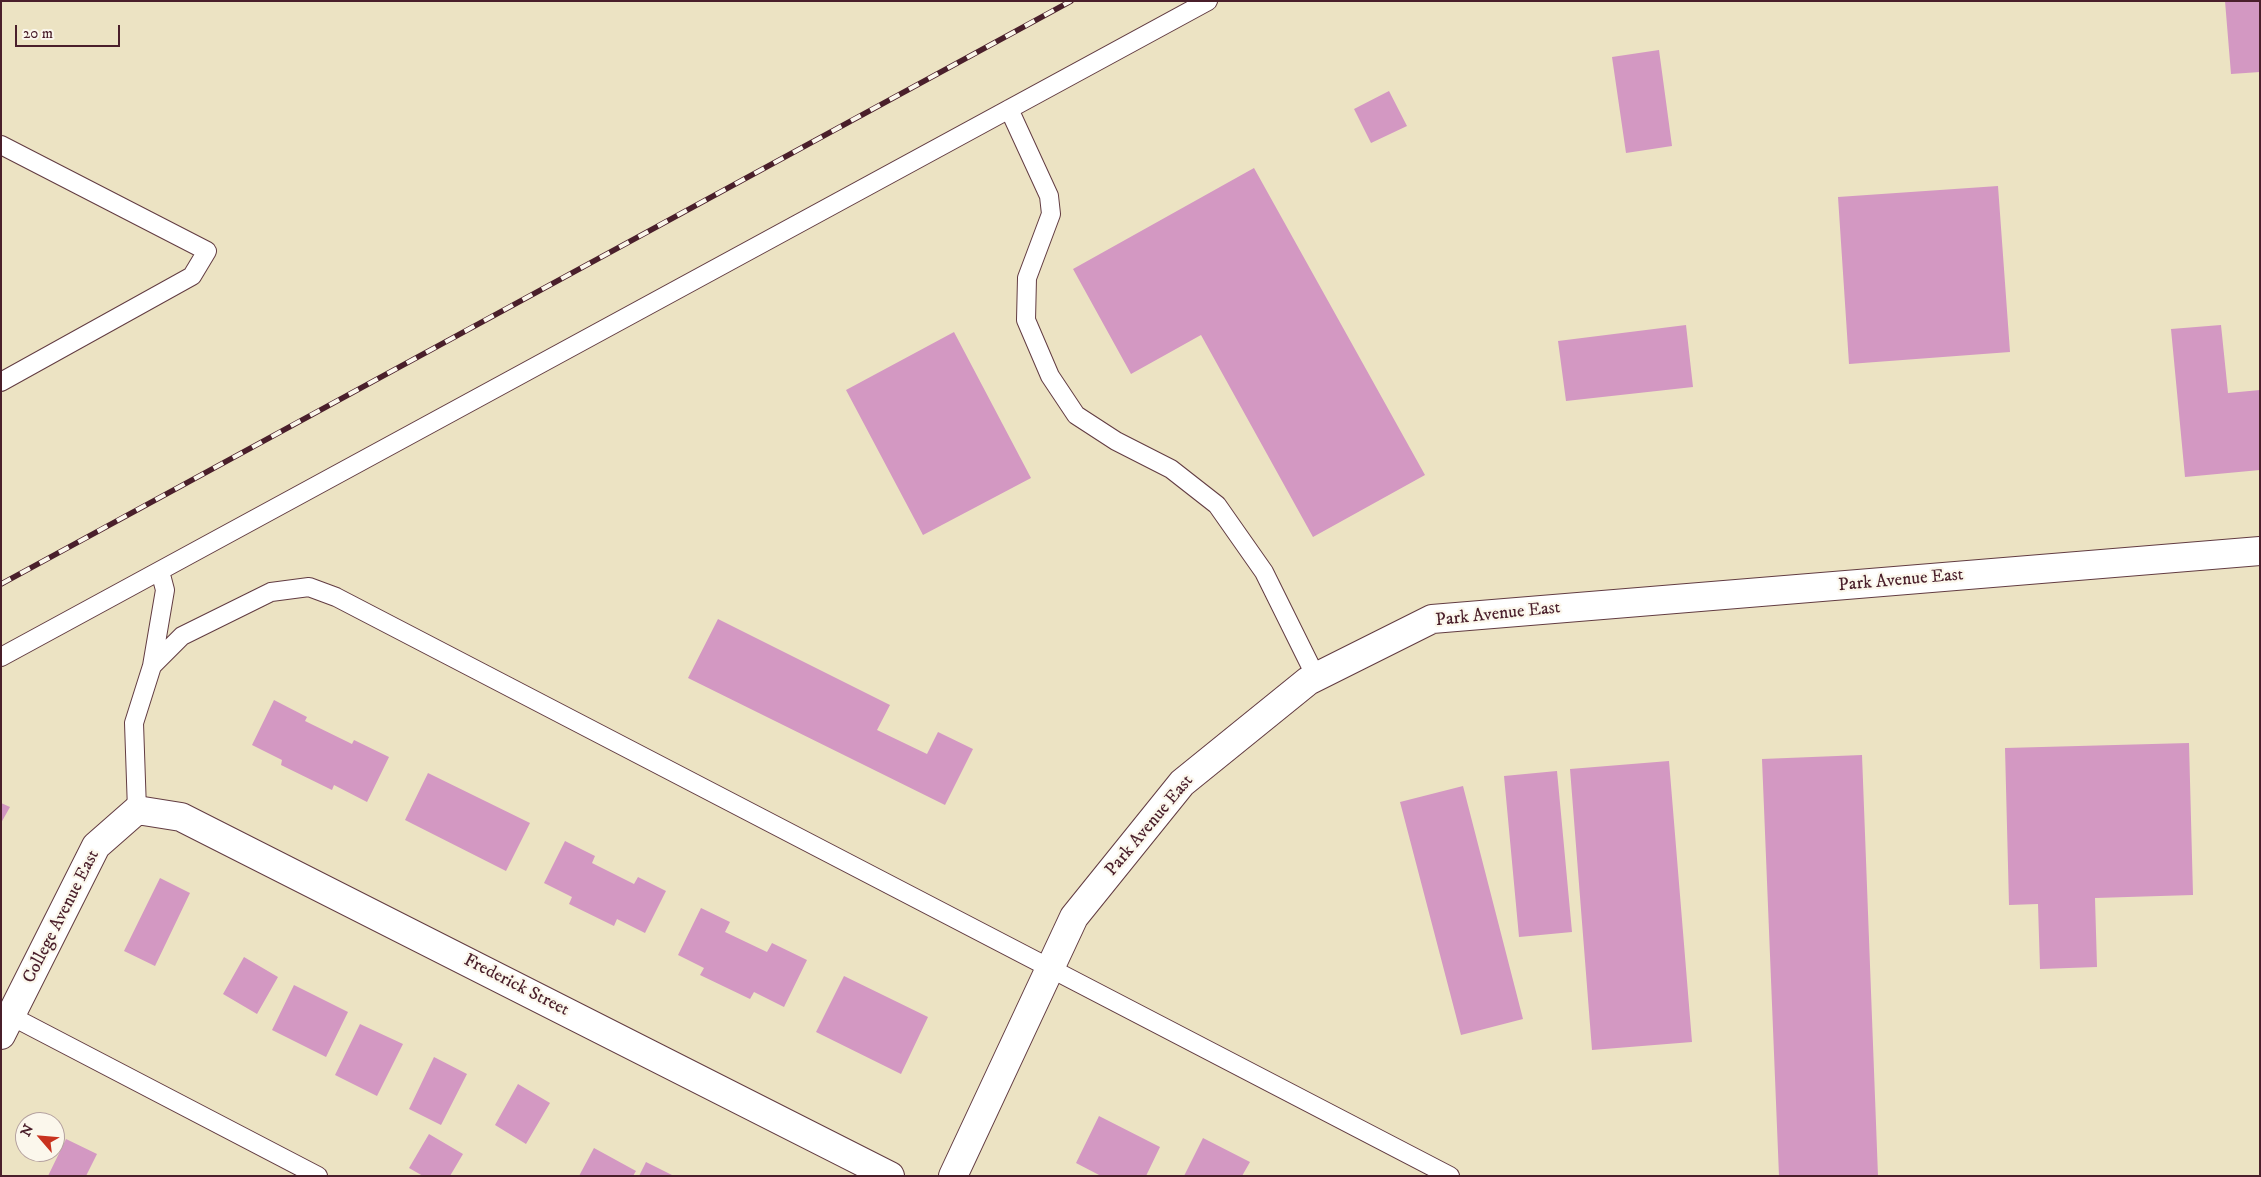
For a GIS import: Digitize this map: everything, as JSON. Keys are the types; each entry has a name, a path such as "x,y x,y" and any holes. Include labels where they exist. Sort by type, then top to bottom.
{"street":[{"name":"Park Avenue East","path":"952,1176 1074,917 1182,783 1308,681 1432,619 2260,551"},
{"name":"College Avenue East","path":"6,1026 96,846 137,810"},
{"name":"Frederick Street","path":"137,810 181,817 890,1176"}],"lane":[{"path":"1,657 1208,1"},
{"path":"1009,110 1049,196 1051,214 1026,278 1026,320 1050,376 1076,415 1116,441 1171,469 1218,505 1264,572 1316,677"},
{"path":"1,145 207,250 192,276 1,382"},
{"path":"137,810 134,723 152,666 165,590 160,572"},
{"path":"152,666 182,636 271,592 309,587 336,597 1450,1176"},
{"path":"6,1026 318,1176"}],"building":[{"path":"2225,1 2260,1 2260,72 2231,74"},
{"path":"1659,50 1672,146 1626,153 1612,57"},
{"path":"1389,91 1407,126 1371,143 1354,109"},
{"path":"1254,168 1425,475 1313,537 1201,335 1131,374 1073,269"},
{"path":"1998,186 2010,352 1849,364 1838,197"},
{"path":"1686,325 1693,387 1566,401 1558,341"},
{"path":"2221,325 2228,393 2260,390 2260,470 2185,477 2171,329"},
{"path":"954,332 1031,478 923,535 846,390"},
{"path":"718,619 890,705 877,730 927,754 938,732 973,749 945,805 688,678"},
{"path":"274,700 307,717 305,721 352,744 354,740 389,757 367,802 334,785 332,790 281,765 282,760 252,745"},
{"path":"2189,743 2193,895 2095,898 2097,967 2040,969 2038,904 2009,905 2005,748"},
{"path":"1862,755 1878,1176 1779,1176 1762,759"},
{"path":"1669,761 1692,1042 1592,1050 1570,769"},
{"path":"1557,771 1572,932 1519,937 1504,776"},
{"path":"428,773 530,823 506,871 405,820"},
{"path":"1463,786 1523,1019 1461,1035 1400,802"},
{"path":"1,803 10,807 1,823"},
{"path":"565,841 595,856 592,863 634,884 638,877 666,891 645,933 617,919 614,926 569,904 572,897 544,883"},
{"path":"160,878 190,893 155,966 124,951"},
{"path":"701,908 730,922 725,932 767,952 772,943 807,960 784,1007 754,992 750,999 700,975 704,968 678,955"},
{"path":"244,957 278,977 257,1014 223,994"},
{"path":"844,976 928,1017 901,1074 816,1032"},
{"path":"294,985 348,1012 326,1057 272,1030"},
{"path":"360,1024 403,1044 377,1096 335,1075"},
{"path":"434,1057 467,1074 441,1125 409,1109"},
{"path":"518,1084 550,1103 526,1144 495,1125"},
{"path":"1099,1116 1160,1147 1146,1176 1101,1176 1076,1163"},
{"path":"429,1134 463,1154 450,1176 423,1176 409,1168"},
{"path":"1203,1138 1250,1162 1242,1176 1184,1176"},
{"path":"66,1139 97,1154 86,1176 48,1176 55,1162 65,1162"},
{"path":"594,1148 636,1171 633,1176 579,1176"},
{"path":"646,1162 674,1176 639,1176"}],"railway":[{"path":"1,584 1071,1"}]}
